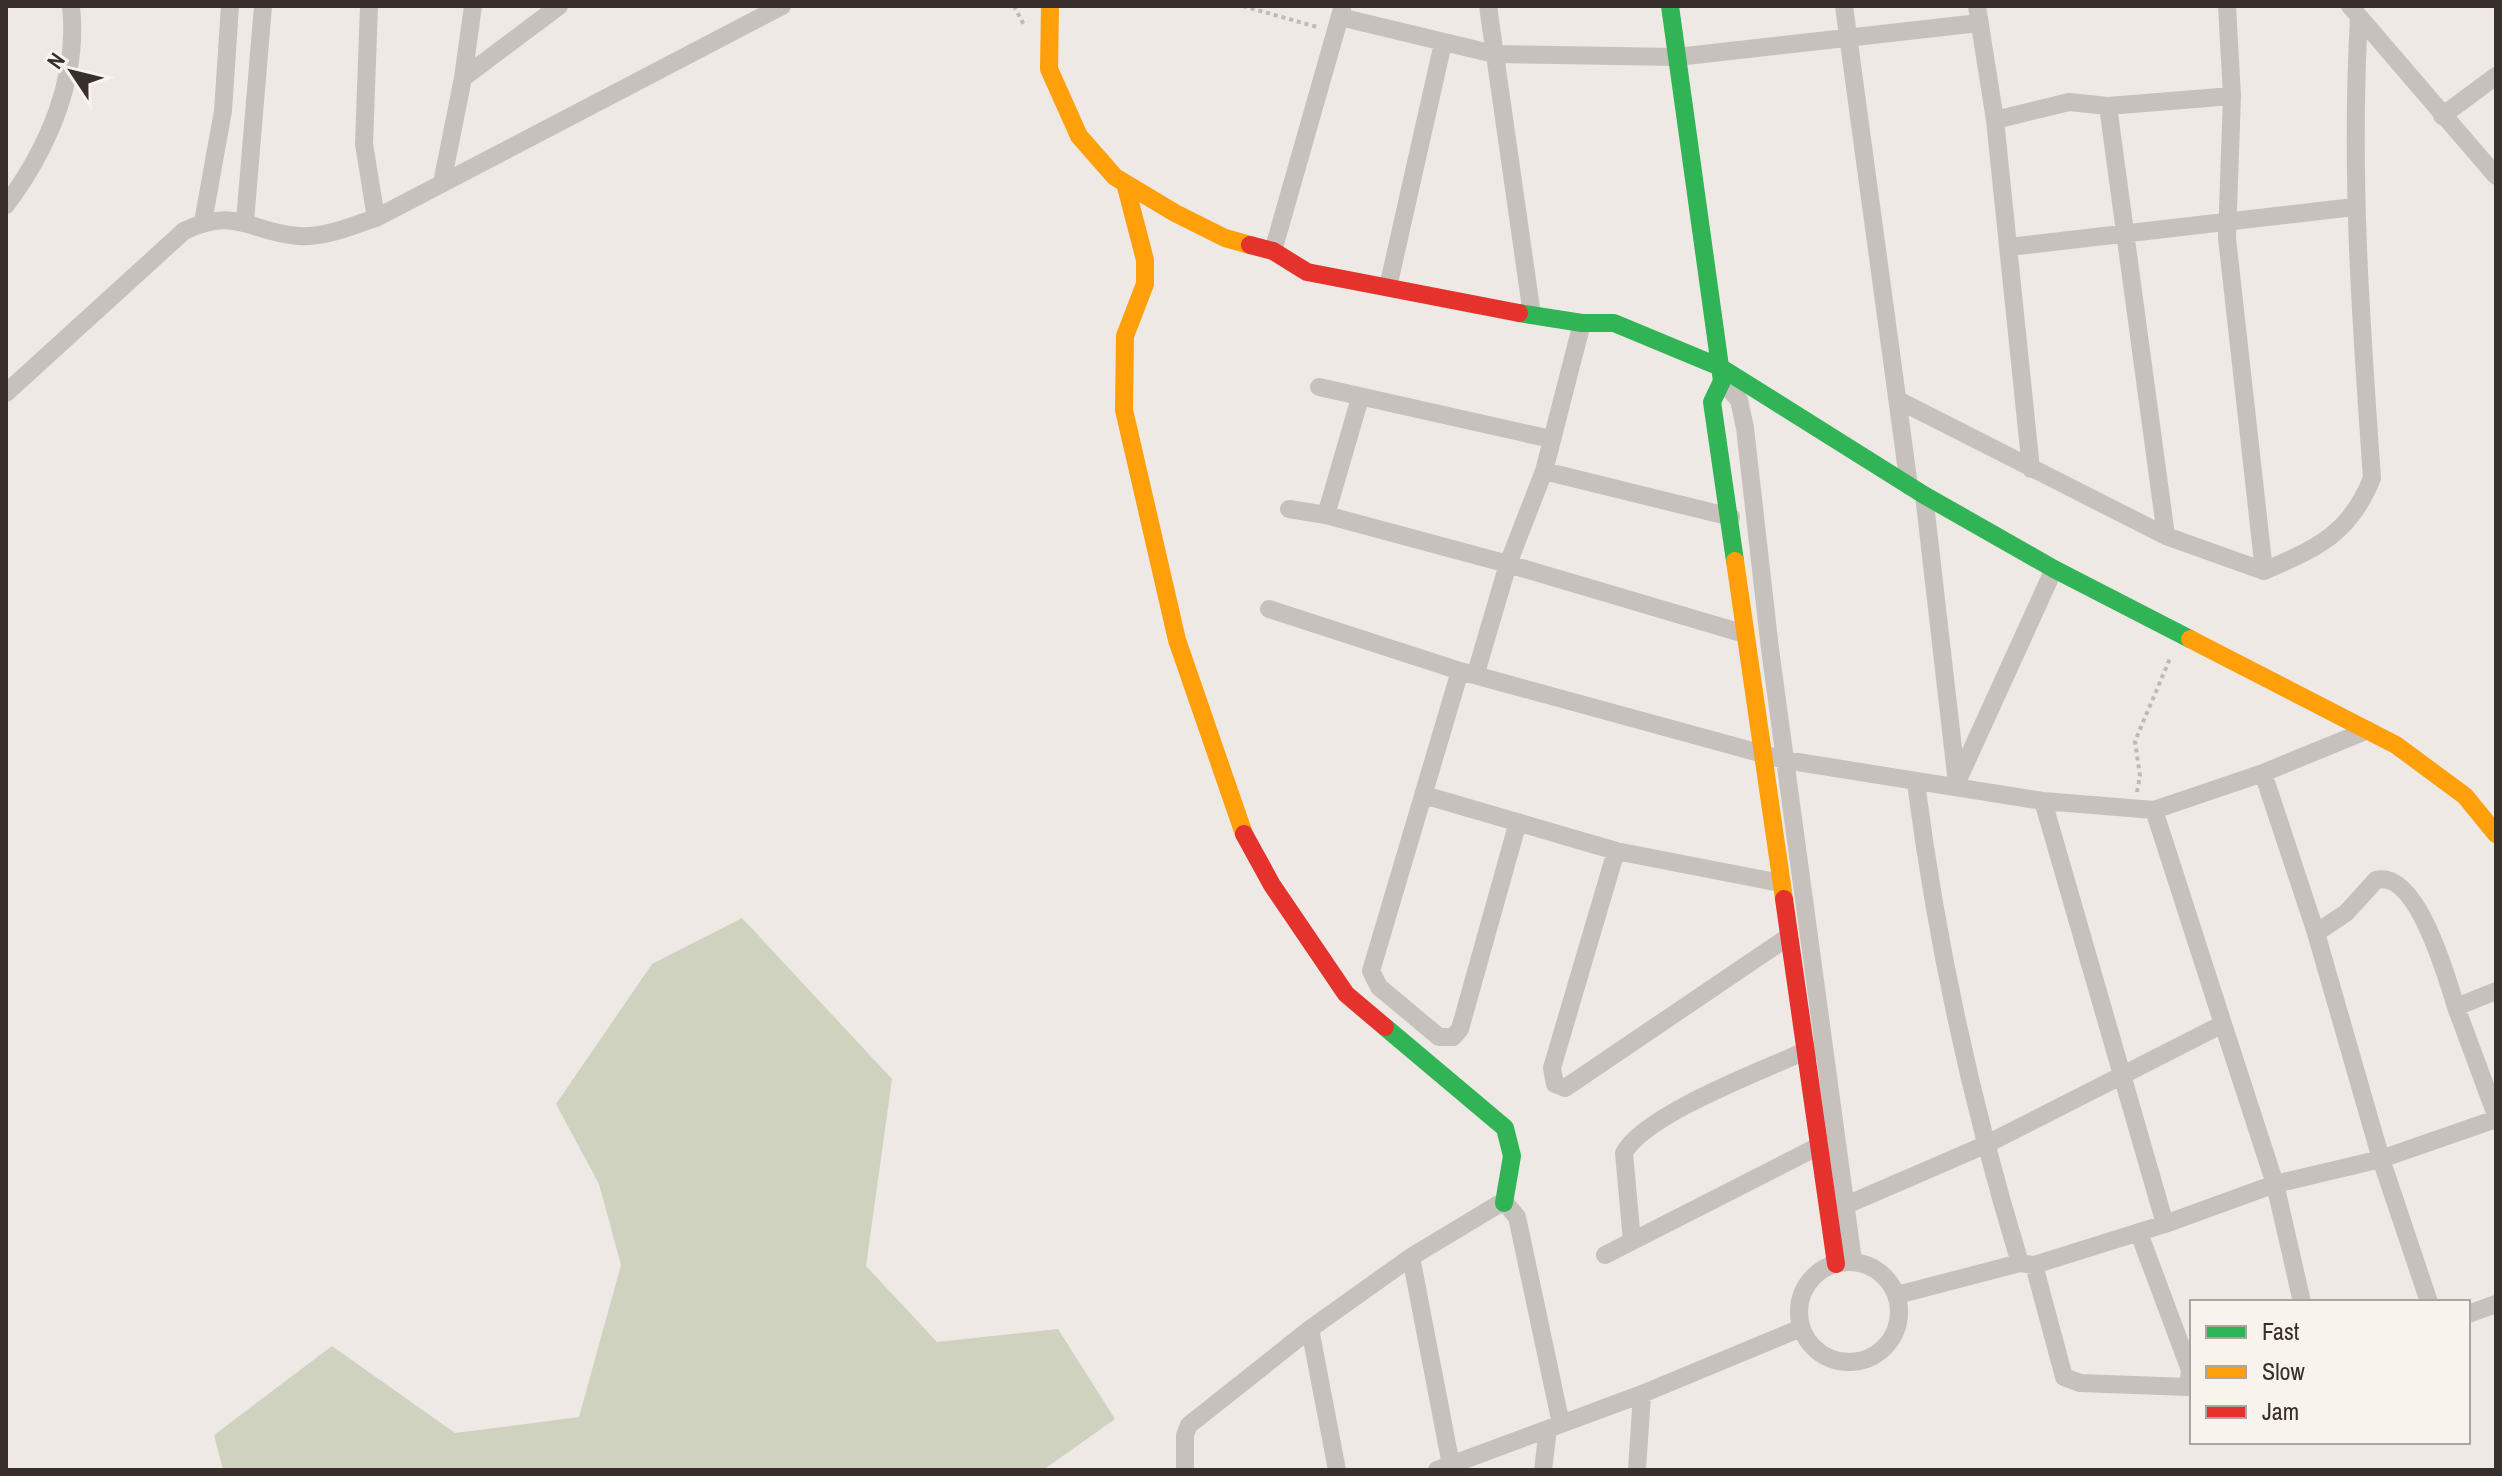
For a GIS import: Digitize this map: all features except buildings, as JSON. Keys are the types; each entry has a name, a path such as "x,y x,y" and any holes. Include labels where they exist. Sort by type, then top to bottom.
{"street":[{"path":"6,205 37,162 56,118 68,71 73,27 71,6"},
{"path":"203,222 223,111 230,6"},
{"path":"245,221 263,6"},
{"path":"369,6 364,144 376,218"},
{"path":"442,183 463,78 473,6"},
{"path":"463,78 559,6"},
{"path":"6,393 167,245 203,222 245,221 296,236 323,235 376,218 782,6"},
{"path":"1050,6 1049,69 1079,136 1115,177 1125,183 1225,238 1273,251 1307,272 1341,281 1532,315 1582,323 1614,323 1721,374 2054,569 2396,745 2465,796 2496,834"},
{"path":"1488,6 1532,315"},
{"path":"1670,6 1721,374 1712,402 1731,517 1788,937 1814,1050 1844,1206 1844,1262"},
{"path":"1844,6 1900,401 1916,490 1955,786"},
{"path":"2227,6 2232,96 2227,222 2229,270 2264,571"},
{"path":"1900,401 2166,536 2264,571 2317,547 2336,534 2355,515 2372,478 2354,207 2354,12"},
{"path":"2354,12 2496,176"},
{"path":"1273,251 1339,19 1494,54 1677,57 1848,39 1978,15 1995,120 2031,469"},
{"path":"1388,287 1443,43"},
{"path":"2442,116 2496,76"},
{"path":"1995,120 2069,102 2108,106 2232,96"},
{"path":"2108,106 2166,536"},
{"path":"1125,183 1145,260 1145,284 1125,336 1124,410 1177,640 1239,825 1272,885 1346,994 1505,1128 1512,1144 1513,1161 1504,1203"},
{"path":"2009,247 2354,207"},
{"path":"1518,822 1460,1029 1453,1037 1439,1037 1379,987 1371,971 1424,795 1544,471 1582,323"},
{"path":"1721,374 1739,400 1745,428 1785,760 1814,1050 1819,1146 1844,1262"},
{"path":"1319,387 1551,439"},
{"path":"1326,515 1360,398"},
{"path":"1544,471 1731,517"},
{"path":"1289,509 1326,515 1508,564 1745,634"},
{"path":"1955,786 2054,569"},
{"path":"1269,609 1468,672 1785,760 2043,801 2154,810 2263,773 2368,730"},
{"path":"2263,773 2316,933 2381,1159 2428,1300"},
{"path":"1916,783 1930,897 1985,1145 2064,1377 2080,1383 2188,1387 2190,1370 2139,1233"},
{"path":"1424,795 1616,851 1780,883"},
{"path":"2043,801 2165,1224"},
{"path":"2154,810 2275,1184 2302,1300"},
{"path":"1616,851 1552,1068 1552,1079 1560,1087 1565,1088 1788,937"},
{"path":"1897,1295 2139,1233 2275,1184 2381,1159 2496,1117 2437,947 2421,915 2402,888 2390,880 2376,880 2346,913 2316,933"},
{"path":"2456,1007 2496,991"},
{"path":"1844,1206 1985,1145 2223,1024"},
{"path":"1632,1241 1624,1153 1631,1141 1689,1105 1814,1050"},
{"path":"1605,1255 1819,1146"},
{"path":"1185,1470 1185,1435 1189,1425 1310,1329 1411,1257 1493,1205 1504,1203 1513,1209 1522,1235 1554,1426 1543,1470"},
{"path":"1411,1257 1442,1468 1642,1394 1801,1328"},
{"path":"1844,1262 1880,1272 1897,1295 1900,1315 1894,1334 1882,1350 1865,1360 1846,1362 1827,1357 1811,1345 1801,1328 1799,1309 1804,1289 1816,1274 1844,1262"},
{"path":"2470,1313 2496,1304"},
{"path":"1310,1329 1337,1470"},
{"path":"1637,1470 1642,1394"}],"path":[{"path":"1243,6 1339,19"},
{"path":"2134,810 2140,776 2135,741 2181,634"}],"green space":[{"path":"742,918 892,1079 866,1266 937,1342 1058,1329 1115,1419 1043,1470 223,1470 214,1435 332,1346 455,1433 579,1417 621,1265 599,1184 556,1104 652,964"}],"traffic: fast":[{"path":"1670,6 1722,381 1712,402 1735,561"},
{"path":"1519,313 1582,323 1614,323 1720,367 1924,495 2054,569 2190,639"},
{"path":"1385,1027 1505,1128 1512,1156 1504,1203"}],"traffic: slow":[{"path":"1050,6 1049,69 1079,136 1115,177 1175,213 1225,238 1250,245"},
{"path":"1125,183 1145,260 1145,284 1125,336 1124,410 1177,640 1244,834"},
{"path":"1735,561 1784,899"},
{"path":"2190,639 2396,745 2465,796 2496,834"}],"traffic: jam":[{"path":"1250,245 1273,251 1307,272 1519,313"},
{"path":"1244,834 1272,885 1346,994 1385,1027"},
{"path":"1784,899 1836,1264"}]}
